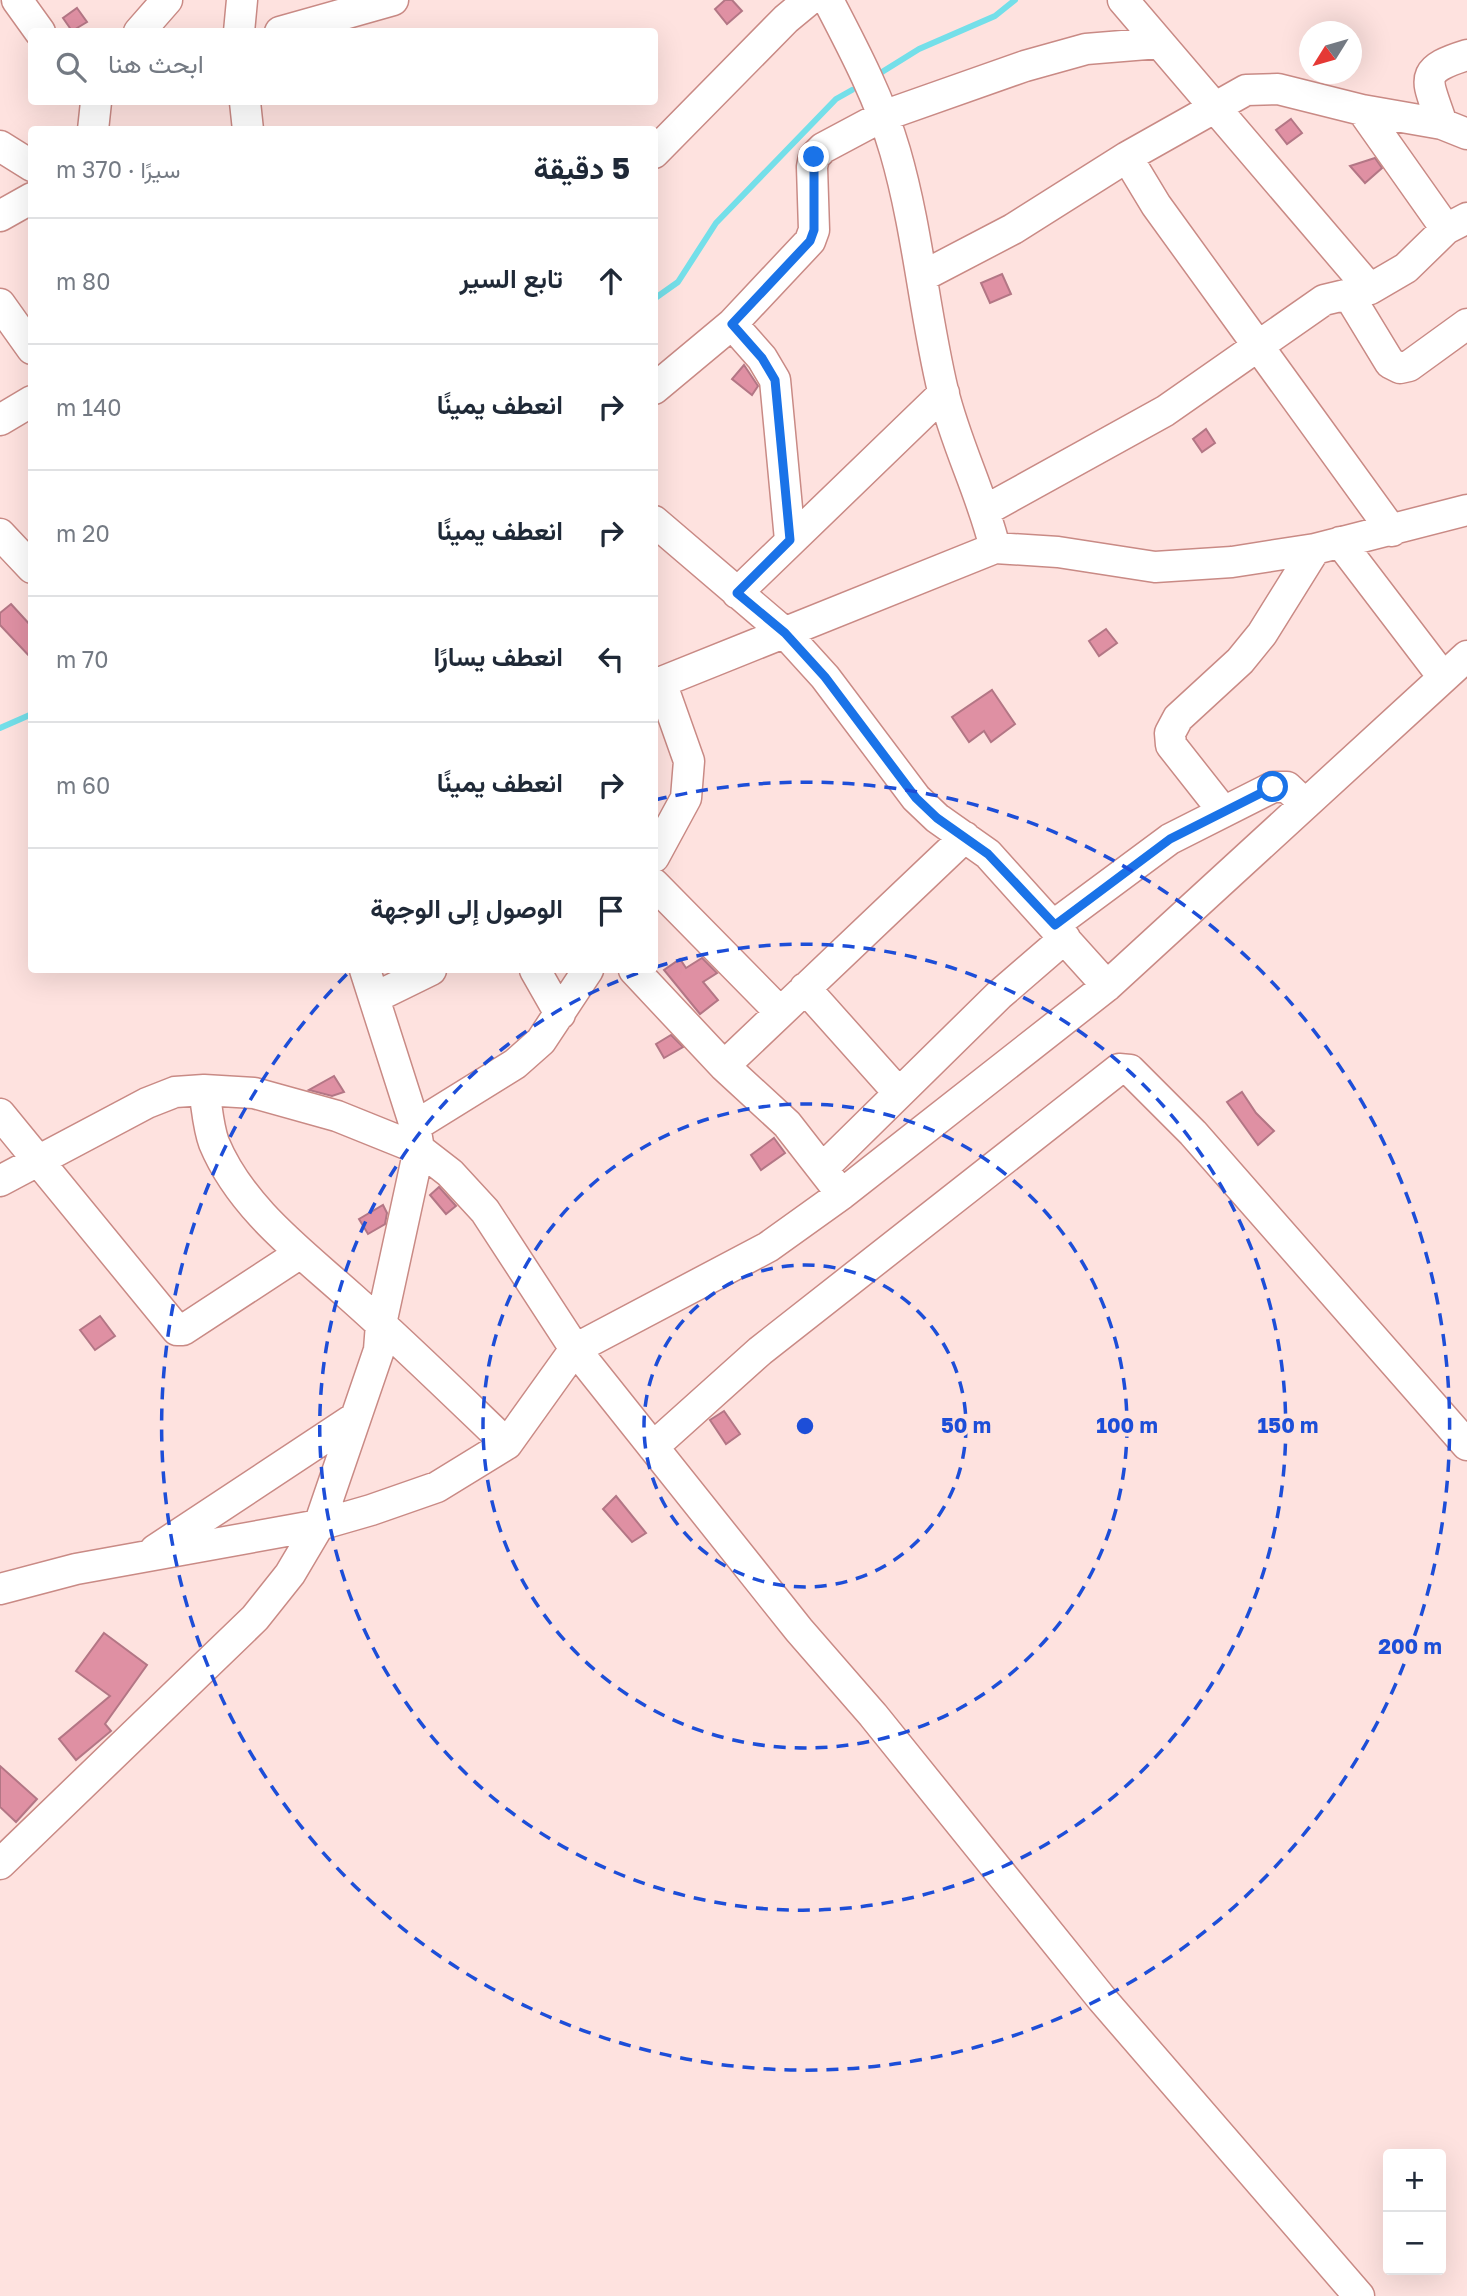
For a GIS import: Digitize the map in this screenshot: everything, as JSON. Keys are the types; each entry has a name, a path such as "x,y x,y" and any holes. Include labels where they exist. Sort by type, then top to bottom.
{"street":[{"path":"17,0 37,28"},
{"path":"142,28 167,0"},
{"path":"239,28 242,0"},
{"path":"294,28 393,0"},
{"path":"658,149 786,19 809,0"},
{"path":"828,0 883,116 909,203 944,393 986,510 995,548"},
{"path":"1123,0 1214,106 1359,292 1390,363 1400,368 1418,360 1467,324"},
{"path":"658,386 732,324 810,241 814,230 814,157 823,148 883,116 1025,66 1086,49 1159,43"},
{"path":"1454,129 1429,82 1432,70 1441,63 1467,55"},
{"path":"923,276 1013,229 1127,157 1246,90 1279,89 1454,129"},
{"path":"245,105 248,126"},
{"path":"986,510 1165,411 1324,300 1359,292 1406,268 1457,223 1362,110"},
{"path":"1127,157 1156,205 1392,531"},
{"path":"0,216 28,200"},
{"path":"0,304 28,343"},
{"path":"732,324 762,358 775,380 790,540"},
{"path":"737,593 944,393"},
{"path":"0,420 28,403"},
{"path":"658,850 686,798 690,761 658,683 995,548 1058,552 1155,567 1232,562 1327,546 1467,510"},
{"path":"658,524 785,633 832,687 916,798 937,818 988,854 1107,986"},
{"path":"0,534 28,564"},
{"path":"1327,546 1443,677"},
{"path":"1223,811 1171,745 1170,733 1178,718 1240,661 1327,546"},
{"path":"0,1589 76,1569 318,1525 437,1487 507,1444 575,1349 768,1247 842,1194 1107,986 1467,656"},
{"path":"822,1169 898,1091 999,995 1060,931 1170,839 1280,785 1305,804"},
{"path":"724,1066 965,837"},
{"path":"658,888 780,1012"},
{"path":"366,973 376,997 417,1137 485,1211 575,1349 1102,1999 1350,2293"},
{"path":"376,997 425,973"},
{"path":"537,973 560,1014"},
{"path":"0,1864 255,1618 290,1574 318,1525 376,1359 417,1137 515,1064 541,1041 587,973"},
{"path":"637,973 724,1066 786,1124 842,1194"},
{"path":"805,988 898,1091"},
{"path":"653,1447 760,1351 1119,1069 1130,1070 1193,1133 1467,1445"},
{"path":"0,1181 147,1103 176,1092 204,1090 254,1093 417,1137"},
{"path":"204,1090 213,1141 229,1172 260,1213 299,1254 381,1324 507,1444"},
{"path":"0,1114 177,1330 183,1330 299,1254"},
{"path":"145,1557 244,1488 356,1417"}],"building":[{"path":"725,0 732,0 742,11 727,24 715,9"},
{"path":"77,8 87,22 77,28 70,28 63,18"},
{"path":"1291,119 1302,133 1287,144 1276,130"},
{"path":"1375,158 1382,168 1365,183 1350,166"},
{"path":"1002,274 1011,294 990,303 981,283"},
{"path":"744,365 758,386 752,395 732,379"},
{"path":"1206,429 1215,443 1202,452 1193,439"},
{"path":"11,604 28,623 28,655 0,625 0,613"},
{"path":"1106,629 1117,643 1099,656 1089,641"},
{"path":"992,690 1015,724 991,742 984,731 969,742 952,717"},
{"path":"702,958 717,973 703,982 718,1000 700,1014 664,970 680,959 686,968"},
{"path":"671,1035 683,1047 664,1058 656,1044"},
{"path":"334,1076 344,1092 332,1096 309,1090"},
{"path":"1242,1092 1256,1113 1274,1131 1258,1145 1227,1102"},
{"path":"774,1138 785,1153 761,1170 751,1155"},
{"path":"439,1187 456,1206 446,1214 430,1195"},
{"path":"383,1205 387,1213 385,1224 368,1234 359,1219"},
{"path":"100,1316 115,1336 95,1350 80,1330"},
{"path":"724,1411 740,1434 726,1444 710,1420"},
{"path":"616,1496 646,1533 632,1542 603,1509"},
{"path":"104,1633 147,1665 105,1724 111,1731 76,1760 59,1739 110,1696 76,1671"},
{"path":"0,1766 37,1799 16,1822 0,1807"}],"waterway":[{"path":"882,72 919,49 995,16 1015,0"},
{"path":"658,296 678,282 716,223 836,99 852,90"},
{"path":"0,728 28,716"}],"route":[{"path":"814,157 814,230 810,241 732,324 762,358 775,380 790,540 737,593 785,633 825,677 916,798 937,818 988,854 1055,925 1170,839 1273,787"}]}
